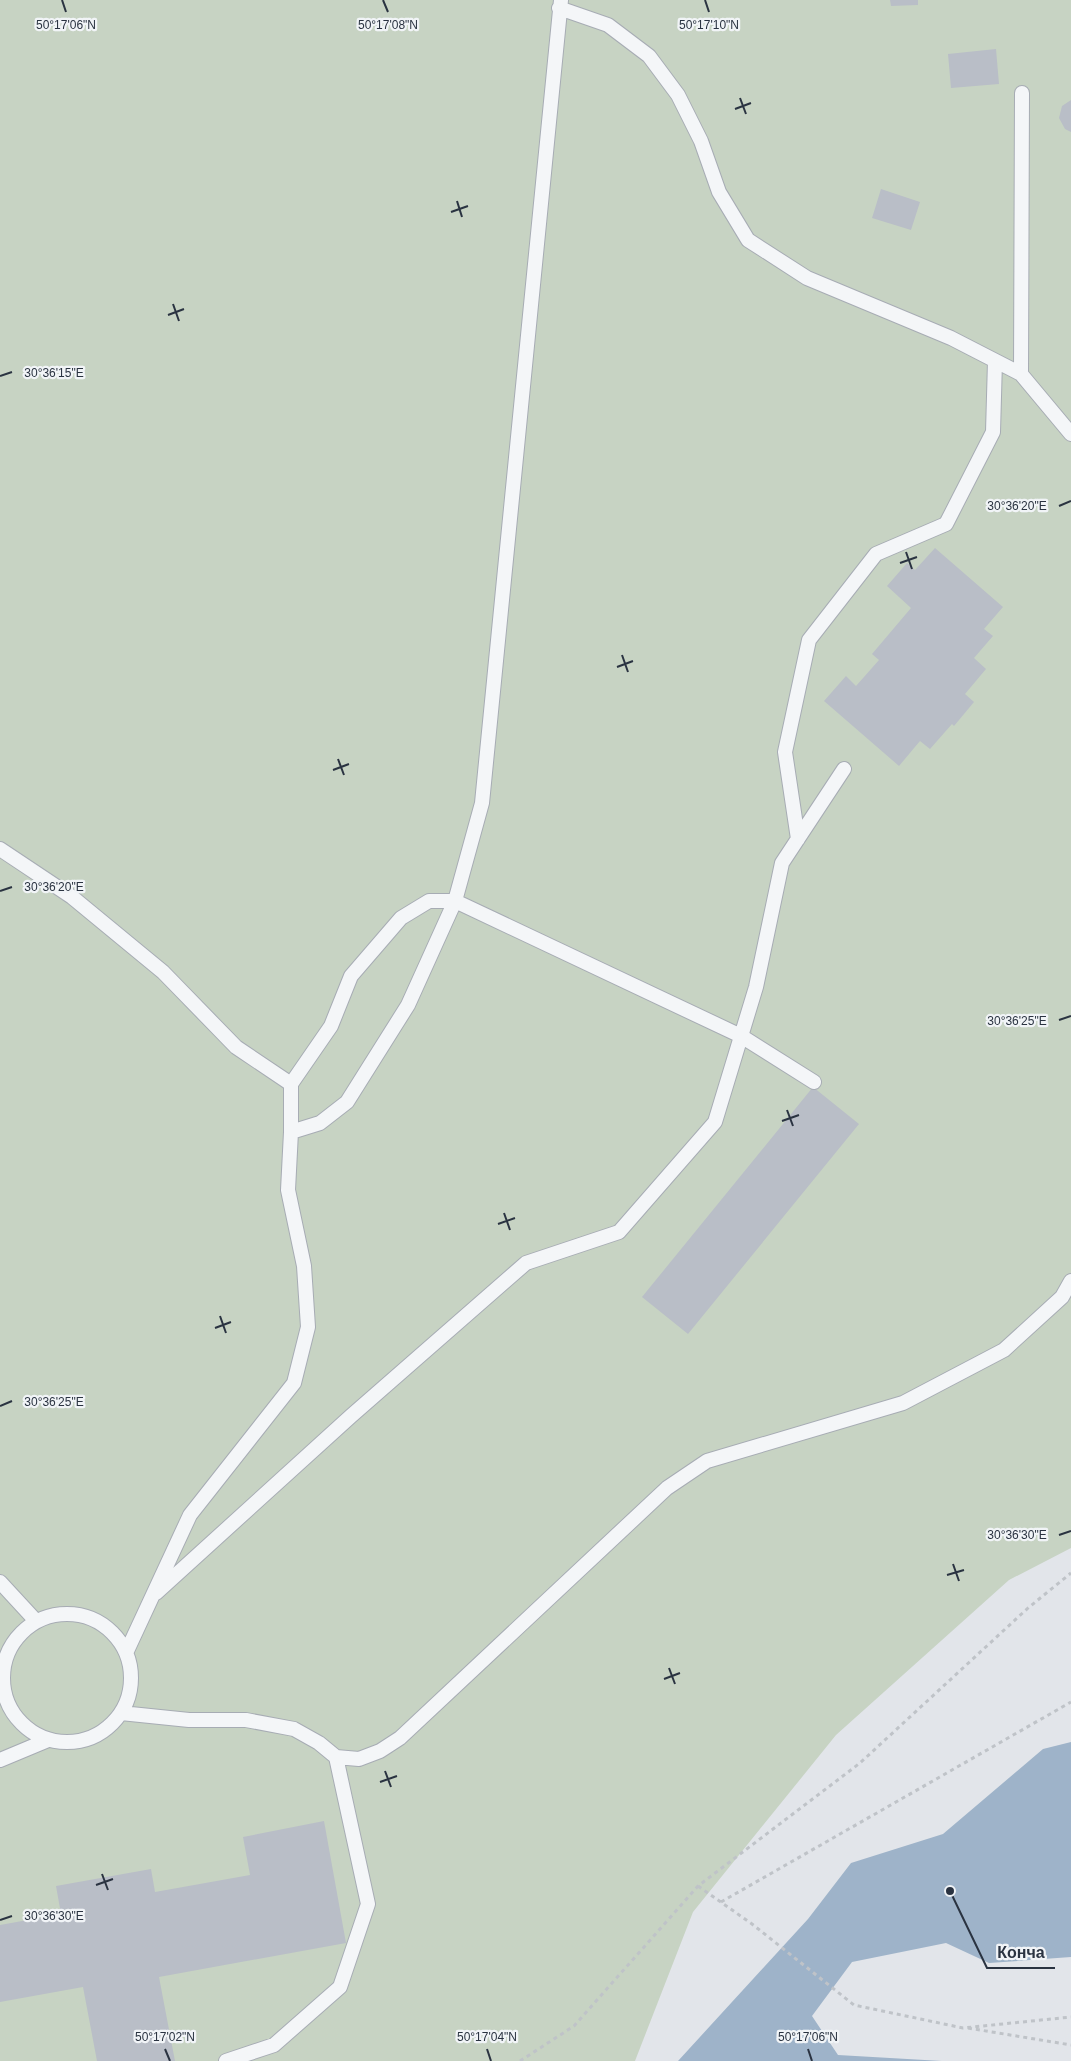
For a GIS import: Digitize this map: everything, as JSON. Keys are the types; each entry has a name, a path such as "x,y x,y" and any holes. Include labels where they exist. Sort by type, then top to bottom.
{"lane":[{"path":"291,1132 320,1123 347,1102 408,1005 455,901 482,803 560,4 608,25 649,56 678,95 701,141 719,192 748,240 808,278 951,338 1021,374 1071,434"},
{"path":"1021,374 1022,93"},
{"path":"798,839 785,752 809,640 876,554 946,524 993,432 995,361"},
{"path":"152,1597 351,1416 526,1263 619,1232 715,1122 756,988 782,863 844,769"},
{"path":"0,849 72,897 163,972 236,1047 291,1084"},
{"path":"126,1652 190,1515 294,1383 308,1328 304,1266 288,1190 291,1084 331,1026 351,976 401,918 429,901 455,901 741,1036 814,1082"},
{"path":"336,1758 359,1759 380,1751 400,1738 667,1488 707,1461 903,1403 1004,1350 1062,1297 1071,1281"},
{"path":"0,1582 36,1621"},
{"path":"56,1614 78,1614 98,1621 115,1635 126,1652 131,1673 129,1694 121,1713 107,1729 89,1739 68,1743 48,1740 28,1730 13,1714 5,1695 1,1674 7,1653 19,1634 36,1621 56,1614"},
{"path":"121,1713 190,1720 246,1720 294,1729 319,1743 336,1758 368,1904 340,1987 274,2045 226,2061"},
{"path":"0,1760 48,1740"}],"path":[{"path":"520,2061 574,2026 698,1886 860,1763 1028,1608 1071,1573"},
{"path":"721,1902 1071,1702"},
{"path":"698,1886 752,1924 854,2005 962,2028 1071,2045"},
{"path":"962,2028 1071,2016"}],"green space":[{"path":"0,0 1071,0 1071,1548 1009,1580 836,1735 693,1912 635,2061 0,2061"}],"water":[{"path":"1071,1742 1071,1957 989,1963 946,1943 852,1962 812,2016 838,2055 942,2061 678,2061 808,1919 851,1863 943,1834 1043,1749"}],"building":[{"path":"890,0 918,0 918,5 891,6"},
{"path":"996,49 999,84 951,88 948,54"},
{"path":"1071,100 1071,132 1065,129 1059,118 1062,106"},
{"path":"881,189 920,202 911,230 872,218"},
{"path":"935,548 1003,607 984,629 993,636 974,658 986,669 965,694 974,702 954,726 952,724 930,749 920,741 899,766 824,701 846,676 856,686 879,660 872,654 911,608 887,586 907,563 915,570"},
{"path":"813,1087 859,1124 688,1334 642,1297"},
{"path":"324,1821 346,1943 159,1977 175,2061 97,2061 83,1987 0,2002 0,1925 61,1914 56,1886 151,1869 155,1892 250,1875 243,1837"}],"place":[{"name":"Конча","path":"950,1891"}]}
